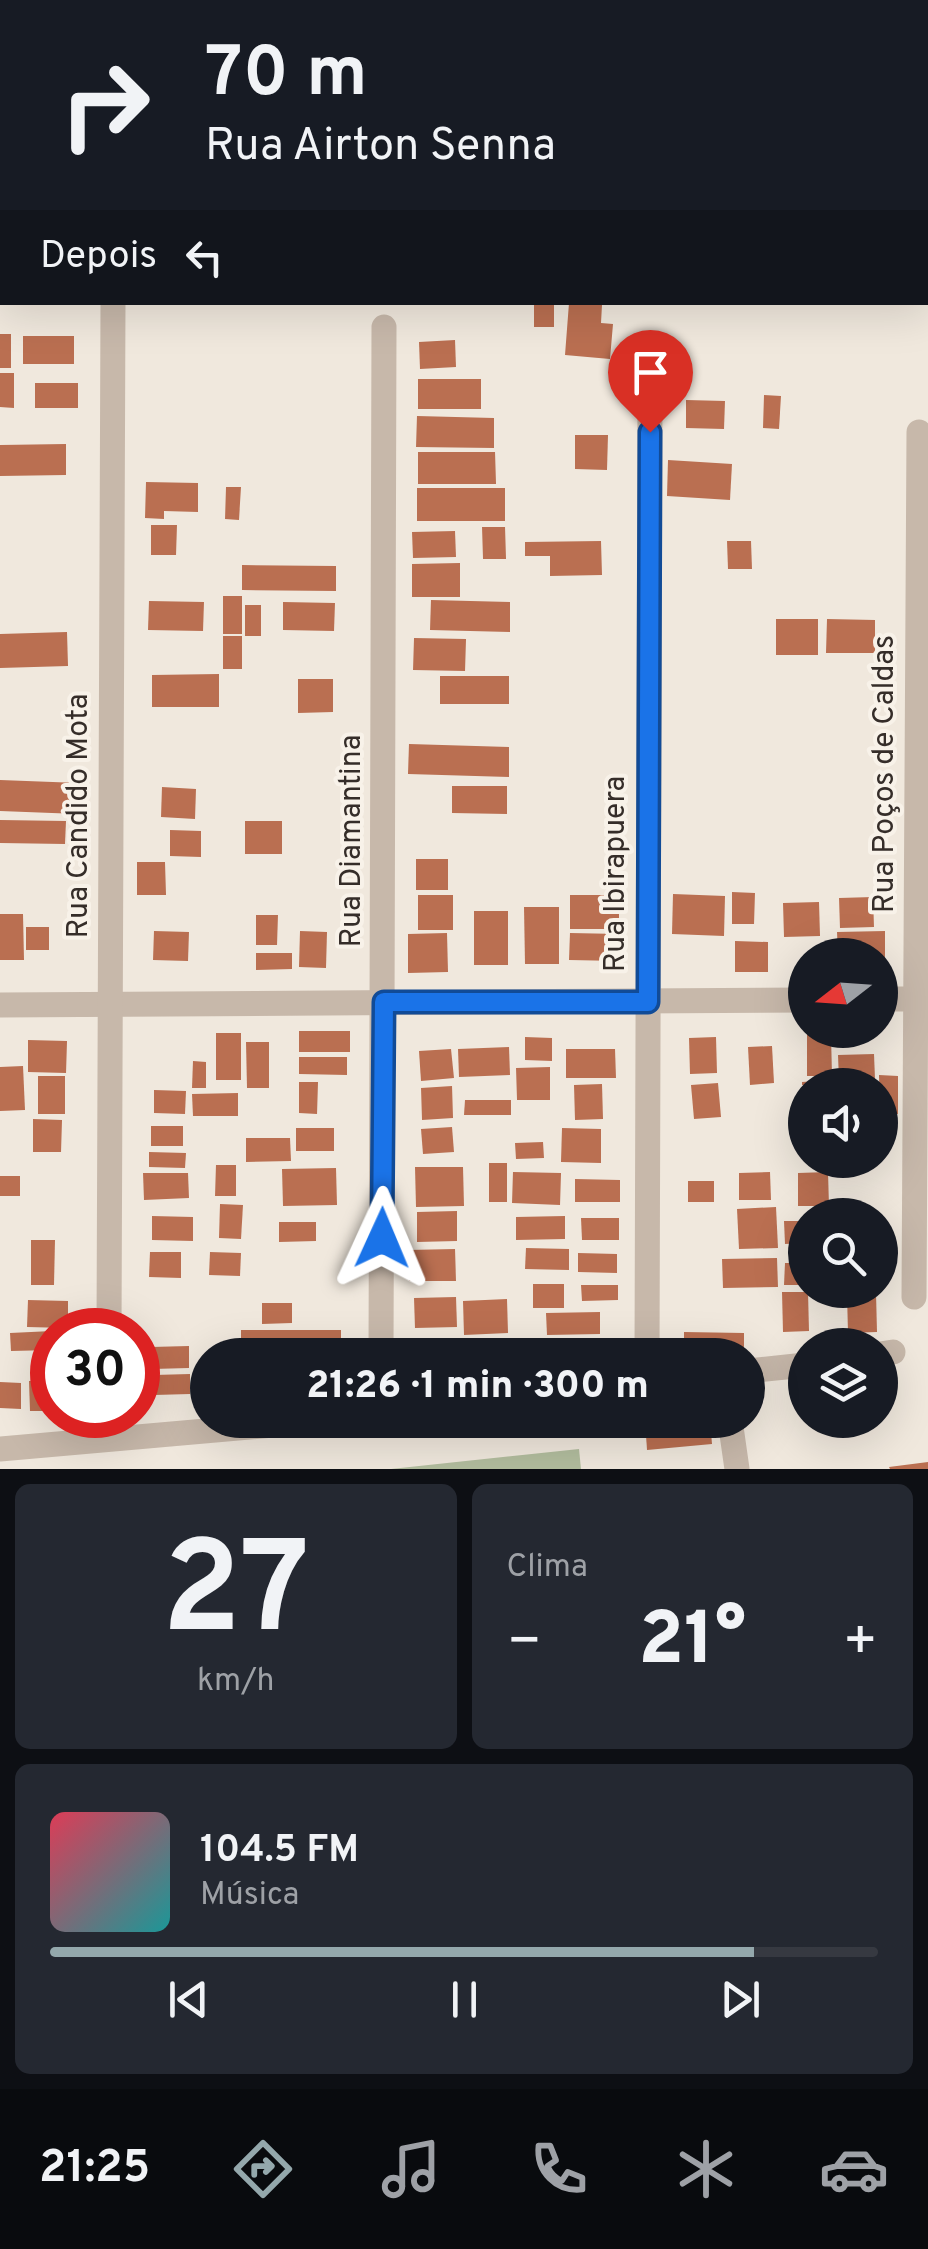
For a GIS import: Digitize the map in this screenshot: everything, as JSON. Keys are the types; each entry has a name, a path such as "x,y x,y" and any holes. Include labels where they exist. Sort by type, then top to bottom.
{"street":[{"name":"Rua Candido Mota","path":"109,1308 114,305"},
{"name":"Rua Diamantina","path":"381,1338 384,327"},
{"name":"Rua Ibirapuera","path":"647,1338 650,394"},
{"name":"Rua Poços de Caldas","path":"914,1297 922,999 919,432"},
{"path":"0,1005 788,1000"},
{"path":"160,1425 190,1424"},
{"path":"0,1449 54,1438"},
{"path":"733,1438 737,1469"}],"green space":[{"path":"579,1449 581,1469 391,1469"}],"building":[{"path":"534,305 554,305 554,327 534,327"},
{"path":"569,305 602,305 601,323 613,324 610,359 565,355"},
{"path":"0,334 11,334 11,368 0,368"},
{"path":"23,336 74,336 74,364 23,364"},
{"path":"455,340 456,367 420,369 419,342"},
{"path":"0,373 14,373 14,408 0,407"},
{"path":"418,379 481,379 481,409 418,409"},
{"path":"35,383 78,383 78,408 35,408"},
{"path":"764,395 781,396 779,429 763,428"},
{"path":"686,400 725,401 724,429 686,428"},
{"path":"417,416 494,418 494,448 416,447"},
{"path":"575,435 608,435 607,470 575,469"},
{"path":"66,444 66,475 0,476 0,445"},
{"path":"418,452 495,452 496,484 418,484"},
{"path":"668,460 732,464 730,500 667,496"},
{"path":"146,482 198,483 198,512 164,511 164,519 145,518"},
{"path":"226,487 241,487 239,520 225,519"},
{"path":"417,488 505,488 505,521 417,521"},
{"path":"151,525 177,525 176,555 151,555"},
{"path":"482,527 505,527 506,559 483,559"},
{"path":"455,531 456,557 413,558 412,532"},
{"path":"601,541 602,575 550,576 550,556 525,556 525,542"},
{"path":"727,541 751,541 752,569 728,569"},
{"path":"460,563 460,597 412,597 412,564"},
{"path":"242,565 336,566 336,591 242,590"},
{"path":"223,596 242,596 242,634 223,634"},
{"path":"431,600 510,602 510,632 430,630"},
{"path":"149,601 204,602 203,631 148,630"},
{"path":"283,602 335,603 334,631 283,630"},
{"path":"245,605 261,605 261,636 245,636"},
{"path":"776,619 818,619 818,655 776,655"},
{"path":"827,619 875,620 875,653 826,653"},
{"path":"67,632 68,666 0,668 0,634"},
{"path":"223,636 242,636 242,669 223,669"},
{"path":"414,638 466,639 465,671 413,670"},
{"path":"219,674 219,707 152,707 152,675"},
{"path":"440,676 509,676 509,704 440,704"},
{"path":"298,679 333,679 333,712 298,713"},
{"path":"409,744 509,747 509,777 408,774"},
{"path":"0,780 79,783 78,814 0,811"},
{"path":"452,786 507,786 507,814 452,813"},
{"path":"162,787 196,789 195,819 161,817"},
{"path":"0,820 66,821 65,844 0,843"},
{"path":"245,821 282,821 282,854 245,854"},
{"path":"170,830 201,831 201,857 170,856"},
{"path":"416,859 448,859 448,890 416,890"},
{"path":"137,862 165,862 166,895 137,895"},
{"path":"732,892 755,893 754,924 732,924"},
{"path":"673,894 725,896 724,936 672,934"},
{"path":"418,895 453,895 453,930 418,930"},
{"path":"570,895 619,895 619,929 570,929"},
{"path":"873,897 874,927 840,928 839,898"},
{"path":"819,902 820,936 784,937 783,903"},
{"path":"524,907 559,907 559,964 525,964"},
{"path":"474,911 508,911 508,965 474,965"},
{"path":"0,914 23,914 24,960 0,960"},
{"path":"256,915 278,915 277,945 256,945"},
{"path":"26,927 49,927 49,950 26,950"},
{"path":"154,931 189,932 188,961 153,960"},
{"path":"300,931 327,932 326,968 299,967"},
{"path":"885,931 885,938 837,938 837,932"},
{"path":"447,933 448,972 408,973 408,934"},
{"path":"570,933 620,934 620,961 569,960"},
{"path":"735,941 768,942 768,972 735,972"},
{"path":"256,953 292,953 292,969 256,970"},
{"path":"299,1031 350,1031 350,1052 299,1052"},
{"path":"216,1033 241,1033 241,1080 216,1080"},
{"path":"525,1037 552,1038 552,1061 525,1060"},
{"path":"716,1037 717,1073 690,1074 689,1038"},
{"path":"28,1040 67,1041 66,1073 28,1072"},
{"path":"246,1042 269,1042 269,1088 247,1088"},
{"path":"772,1046 774,1083 750,1085 748,1047"},
{"path":"509,1047 510,1075 459,1077 458,1049"},
{"path":"807,1048 831,1048 832,1068 807,1068"},
{"path":"451,1049 454,1078 421,1081 419,1051"},
{"path":"566,1049 615,1049 616,1078 566,1078"},
{"path":"874,1054 875,1068 839,1068 838,1055"},
{"path":"299,1057 347,1057 347,1075 299,1074"},
{"path":"193,1061 206,1062 206,1088 192,1088"},
{"path":"23,1066 25,1110 0,1111 0,1067"},
{"path":"550,1067 550,1100 517,1100 516,1068"},
{"path":"38,1076 65,1076 65,1114 38,1114"},
{"path":"299,1082 318,1082 317,1114 299,1113"},
{"path":"718,1083 721,1117 694,1119 691,1085"},
{"path":"602,1084 603,1119 575,1120 574,1085"},
{"path":"452,1086 453,1118 422,1120 421,1088"},
{"path":"154,1090 186,1091 185,1114 154,1113"},
{"path":"238,1093 238,1116 193,1116 192,1094"},
{"path":"465,1100 511,1100 511,1115 464,1115"},
{"path":"33,1119 62,1120 61,1152 33,1152"},
{"path":"151,1126 183,1126 183,1146 151,1146"},
{"path":"452,1127 454,1152 423,1154 421,1129"},
{"path":"296,1128 334,1128 334,1151 296,1151"},
{"path":"562,1128 601,1129 601,1163 561,1162"},
{"path":"246,1138 290,1138 291,1161 246,1162"},
{"path":"543,1142 544,1158 516,1159 515,1143"},
{"path":"149,1152 186,1153 185,1168 149,1167"},
{"path":"489,1163 507,1163 507,1202 489,1202"},
{"path":"216,1165 236,1165 236,1196 215,1196"},
{"path":"415,1167 463,1167 464,1206 416,1207"},
{"path":"336,1168 337,1205 283,1206 282,1169"},
{"path":"513,1172 561,1173 560,1205 512,1203"},
{"path":"770,1172 771,1200 739,1200 739,1173"},
{"path":"143,1173 188,1173 189,1198 144,1200"},
{"path":"0,1176 20,1176 20,1196 0,1196"},
{"path":"798,1178 828,1178 829,1198 798,1198"},
{"path":"575,1179 620,1180 620,1202 575,1202"},
{"path":"688,1181 714,1181 714,1202 688,1202"},
{"path":"220,1204 243,1205 241,1239 219,1238"},
{"path":"776,1207 778,1248 739,1249 737,1209"},
{"path":"457,1211 457,1241 417,1242 417,1212"},
{"path":"152,1216 193,1217 193,1241 152,1240"},
{"path":"565,1216 565,1239 516,1240 516,1217"},
{"path":"581,1218 619,1218 619,1240 582,1240"},
{"path":"784,1221 788,1221 788,1244"},
{"path":"279,1222 316,1222 316,1241 279,1242"},
{"path":"31,1240 55,1240 54,1285 31,1285"},
{"path":"526,1248 569,1249 569,1270 525,1269"},
{"path":"455,1249 456,1281 409,1281 408,1250"},
{"path":"150,1252 181,1252 181,1278 149,1277"},
{"path":"210,1252 241,1253 240,1276 209,1275"},
{"path":"578,1253 617,1254 617,1273 578,1272"},
{"path":"777,1258 778,1287 723,1288 722,1259"},
{"path":"785,1263 788,1263 788,1285 784,1285"},
{"path":"533,1284 564,1284 564,1308 533,1308"},
{"path":"581,1285 618,1285 618,1300 582,1301"},
{"path":"782,1292 788,1292 788,1308 808,1308 809,1328 788,1328 783,1332"},
{"path":"456,1297 457,1327 415,1328 414,1298"},
{"path":"507,1299 508,1333 464,1335 463,1301"},
{"path":"28,1300 68,1301 68,1308 30,1308 27,1327"},
{"path":"262,1303 292,1303 292,1323 262,1324"},
{"path":"847,1308 876,1308 877,1328 848,1328"},
{"path":"600,1312 600,1334 547,1335 546,1313"},
{"path":"241,1330 341,1330 341,1338 241,1338"},
{"path":"30,1332 30,1351 11,1351 10,1333"},
{"path":"684,1332 744,1333 744,1338 684,1338"},
{"path":"189,1346 189,1368 160,1369 160,1347"},
{"path":"190,1374 190,1394 160,1395 160,1375"},
{"path":"0,1382 21,1383 21,1409 0,1408"},
{"path":"646,1438 712,1438 712,1444 647,1450"},
{"path":"928,1462 928,1469 889,1467"}],"route":[{"path":"382,1238 384,1002 648,1002 650,432"}]}
